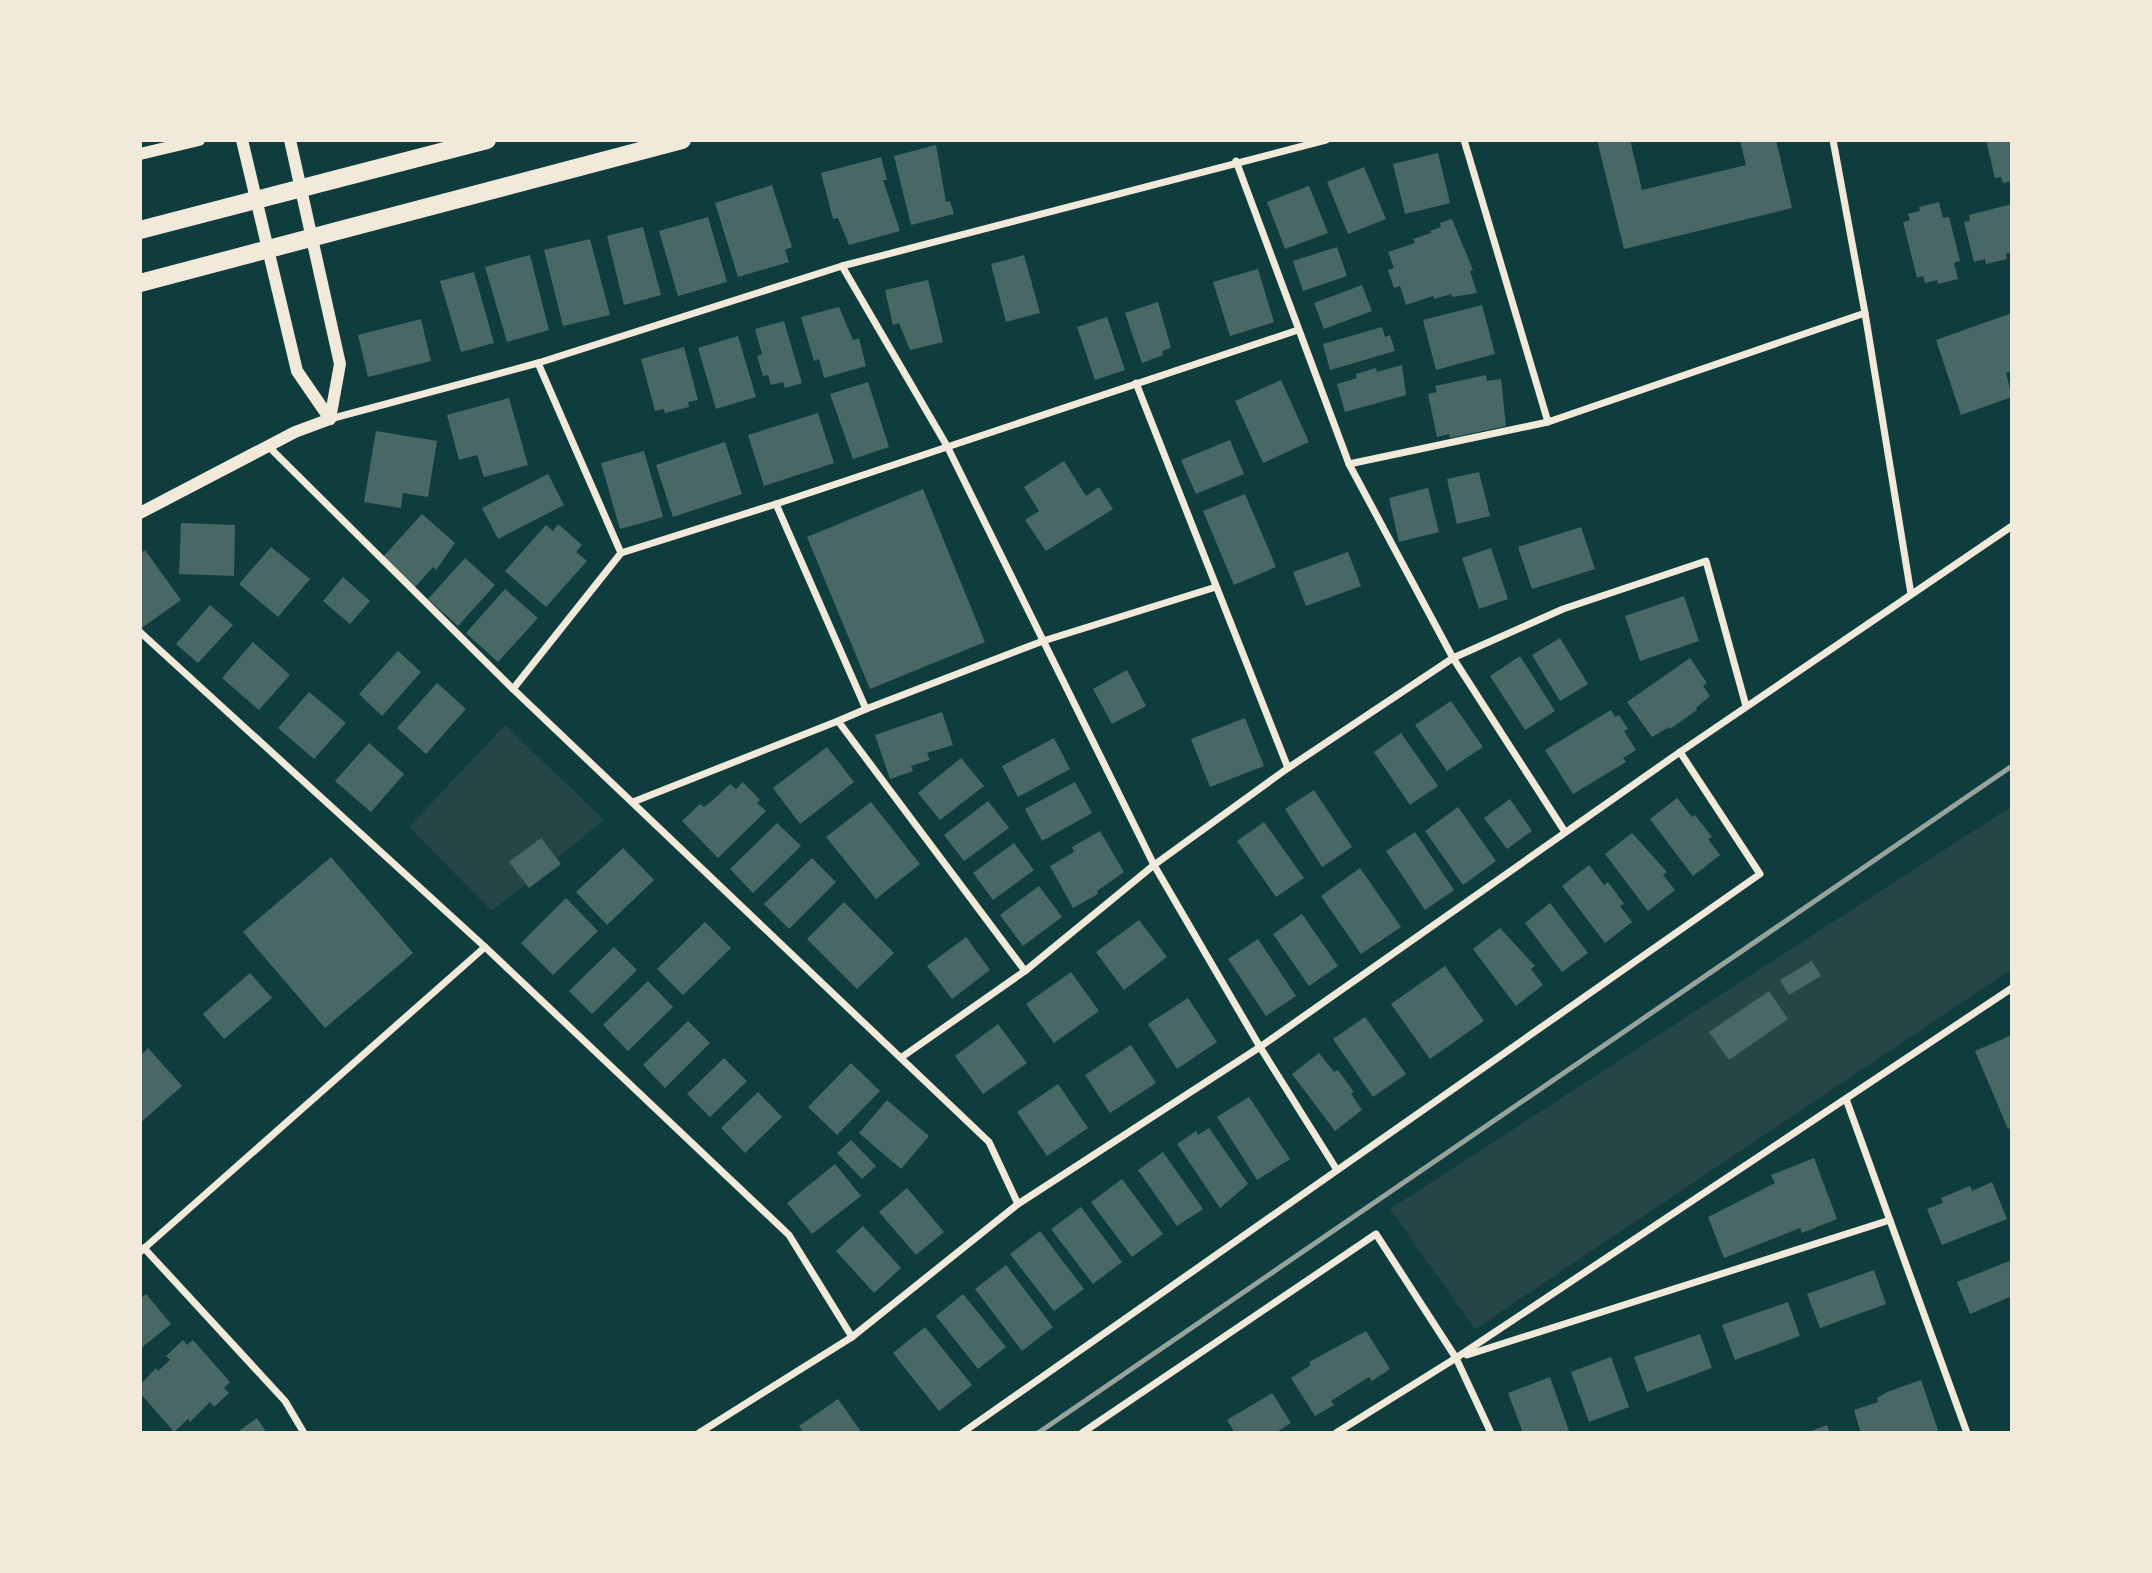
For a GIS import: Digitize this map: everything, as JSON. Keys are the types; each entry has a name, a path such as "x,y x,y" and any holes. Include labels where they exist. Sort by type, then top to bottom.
{"highway":[{"path":"140,230 487,140"},
{"path":"140,283 682,140"}],"street":[{"path":"140,154 198,140"},
{"path":"242,140 297,371 330,419"},
{"path":"290,140 340,365 330,419"},
{"path":"140,513 268,446 330,419 538,363 842,266 1236,161 1326,140"},
{"path":"1464,140 1548,422"},
{"path":"1833,140 1865,313 1911,594"},
{"path":"1236,161 1349,464 1453,658 1565,832"},
{"path":"842,266 947,446 1154,865 1260,1047 1337,1170"},
{"path":"1349,464 1548,422 1865,313"},
{"path":"513,689 621,553 1298,330"},
{"path":"538,363 621,553"},
{"path":"1136,383 1287,768"},
{"path":"268,446 513,689 989,1142 1018,1204"},
{"path":"776,504 866,709"},
{"path":"699,1433 852,1337 1018,1204 1260,1047 1746,706 2012,526"},
{"path":"901,1056 1025,971 1154,865 1287,768 1453,658 1563,609 1706,561 1746,706"},
{"path":"633,802 1043,641 1216,587"},
{"path":"140,632 485,947 789,1236 852,1337"},
{"path":"838,721 1025,971"},
{"path":"962,1433 1760,874 1680,752"},
{"path":"304,1433 285,1401 142,1250 485,947"},
{"path":"1336,1433 1456,1358 2012,988"},
{"path":"1846,1098 1967,1433"},
{"path":"1456,1358 1890,1220"},
{"path":"1082,1433 1376,1234 1456,1358 1490,1433"}],"shaded area":[{"path":"505,725 604,820 492,911 409,827"},
{"path":"2012,806 2012,969 1475,1329 1390,1209"}],"building":[{"path":"1597,140 1630,140 1642,190 1746,165 1740,140 1776,140 1792,208 1624,249"},
{"path":"1986,140 2012,140 2012,181 2003,183 2001,177 1995,178"},
{"path":"936,145 946,202 950,201 954,214 911,225 894,156"},
{"path":"1438,153 1450,203 1405,214 1393,164"},
{"path":"881,157 887,180 883,180 900,231 849,245 838,218 833,219 821,173"},
{"path":"1364,167 1386,219 1348,234 1327,182"},
{"path":"772,185 792,247 785,250 789,262 738,277 715,203"},
{"path":"1309,186 1328,233 1285,249 1267,202"},
{"path":"1939,202 1943,218 1949,217 1960,261 1954,263 1958,279 1938,284 1937,280 1925,283 1923,276 1917,278 1903,222 1910,220 1908,214 1920,211 1919,207"},
{"path":"2012,204 2012,252 2006,254 2007,259 1986,264 1985,259 1974,262 1964,222 1970,221 1969,215"},
{"path":"708,217 727,282 678,296 659,231"},
{"path":"1452,219 1473,270 1470,271 1477,293 1452,297 1451,294 1434,299 1433,296 1406,305 1400,286 1394,288 1388,270 1394,268 1388,252 1415,243 1413,239 1431,233 1430,231 1441,227 1440,223"},
{"path":"643,227 661,295 624,305 607,236"},
{"path":"590,239 610,315 563,326 544,250"},
{"path":"1337,247 1347,276 1303,291 1293,261"},
{"path":"530,255 549,330 507,342 485,267"},
{"path":"1024,255 1040,313 1006,322 991,264"},
{"path":"1258,269 1274,322 1230,336 1213,282"},
{"path":"474,272 494,343 461,352 440,281"},
{"path":"928,280 943,342 910,350 899,323 893,325 885,290"},
{"path":"1362,285 1372,311 1324,329 1314,303"},
{"path":"1158,302 1171,348 1162,351 1163,355 1142,363 1125,313"},
{"path":"1482,305 1495,354 1436,370 1423,320"},
{"path":"839,307 853,340 859,338 866,366 824,378 819,359 814,361 801,317"},
{"path":"2012,313 2012,371 2006,373 2012,397 1961,415 1936,340"},
{"path":"1107,317 1125,370 1095,380 1077,327"},
{"path":"421,319 431,361 368,377 358,335"},
{"path":"784,321 802,383 785,388 783,382 771,385 768,375 763,376 757,356 762,354 755,329"},
{"path":"1382,327 1385,337 1390,335 1395,351 1330,370 1323,344"},
{"path":"738,336 756,397 716,409 698,348"},
{"path":"684,347 698,400 688,402 689,407 665,413 664,409 655,411 641,359"},
{"path":"1402,365 1406,395 1345,412 1337,384 1376,368 1377,372"},
{"path":"1486,375 1487,381 1501,379 1506,426 1450,438 1449,434 1437,437 1428,394 1437,392 1435,386"},
{"path":"1281,380 1309,442 1263,463 1235,401"},
{"path":"868,382 889,447 853,459 830,394"},
{"path":"509,398 528,465 484,477 477,455 459,460 447,415"},
{"path":"818,413 834,463 764,486 748,435"},
{"path":"376,431 437,441 428,497 403,493 401,508 364,502"},
{"path":"1230,440 1244,474 1196,494 1181,460"},
{"path":"725,442 742,494 673,517 656,465"},
{"path":"644,451 663,517 620,529 601,463"},
{"path":"1064,461 1086,496 1099,487 1113,509 1046,551 1025,520 1039,511 1024,487"},
{"path":"1479,472 1490,516 1457,524 1447,479"},
{"path":"548,474 564,505 498,539 482,508"},
{"path":"1428,488 1439,532 1399,542 1389,498"},
{"path":"923,489 985,642 870,689 807,537"},
{"path":"1245,494 1276,567 1234,585 1203,511"},
{"path":"422,514 455,543 436,570 433,567 415,587 382,558"},
{"path":"181,523 235,525 234,576 179,574"},
{"path":"558,524 582,545 576,552 587,561 546,607 505,571 546,525 553,531"},
{"path":"1581,527 1595,569 1532,589 1518,547"},
{"path":"271,547 310,579 278,617 239,584"},
{"path":"1491,548 1508,599 1479,609 1462,558"},
{"path":"145,550 181,600 143,627 140,623 140,554"},
{"path":"1348,552 1361,586 1306,606 1293,572"},
{"path":"465,558 495,585 458,626 428,599"},
{"path":"343,577 370,601 350,624 323,601"},
{"path":"505,589 538,618 498,662 466,633"},
{"path":"1684,596 1699,641 1640,661 1625,616"},
{"path":"210,605 233,625 198,663 176,644"},
{"path":"1560,638 1588,684 1560,701 1532,655"},
{"path":"253,642 290,675 259,710 222,678"},
{"path":"398,651 421,672 382,716 359,694"},
{"path":"1520,656 1555,711 1525,730 1490,676"},
{"path":"1690,658 1707,683 1703,686 1710,696 1697,710 1670,729 1669,727 1652,737 1627,702"},
{"path":"1127,670 1146,706 1112,724 1093,689"},
{"path":"437,683 466,709 426,754 397,728"},
{"path":"309,692 346,723 314,759 278,728"},
{"path":"1451,701 1483,747 1447,771 1415,725"},
{"path":"1611,710 1615,717 1619,715 1628,729 1624,731 1636,750 1623,758 1626,762 1573,794 1545,750"},
{"path":"942,712 953,745 927,753 930,760 911,766 913,771 890,779 875,735"},
{"path":"1245,718 1264,766 1210,787 1191,739"},
{"path":"1401,733 1438,786 1410,805 1374,752"},
{"path":"1054,738 1070,769 1018,797 1002,766"},
{"path":"369,743 404,774 371,812 335,781"},
{"path":"827,747 854,782 800,824 773,788"},
{"path":"961,758 984,786 940,820 918,793"},
{"path":"743,782 760,800 757,803 766,811 718,858 682,821 700,804 704,807 730,784 736,789"},
{"path":"1075,782 1092,813 1042,841 1025,809"},
{"path":"1314,790 1352,847 1322,867 1285,809"},
{"path":"1677,798 1712,837 1708,839 1720,855 1693,876 1650,819"},
{"path":"1510,799 1532,831 1507,849 1484,818"},
{"path":"988,801 1009,828 964,861 944,835"},
{"path":"871,802 920,864 876,899 826,837"},
{"path":"1458,807 1496,861 1463,885 1425,831"},
{"path":"1264,822 1304,878 1276,897 1237,841"},
{"path":"777,823 801,846 753,893 730,869"},
{"path":"1100,831 1124,872 1097,891 1098,894 1073,908 1050,866 1074,852 1072,847"},
{"path":"1415,832 1454,890 1425,910 1386,851"},
{"path":"1632,833 1667,872 1663,875 1675,890 1648,911 1605,854"},
{"path":"541,838 561,864 529,888 509,862"},
{"path":"1014,843 1034,870 993,900 973,873"},
{"path":"623,848 654,880 607,925 576,892"},
{"path":"331,857 413,953 325,1028 243,932"},
{"path":"812,858 836,882 789,929 764,904"},
{"path":"1589,865 1604,885 1608,882 1624,904 1620,906 1632,922 1605,943 1562,886"},
{"path":"1360,868 1401,927 1361,954 1321,896"},
{"path":"1039,886 1062,917 1023,946 1000,915"},
{"path":"566,898 598,931 553,975 521,943"},
{"path":"844,902 894,953 857,989 807,939"},
{"path":"1550,903 1588,953 1562,972 1525,923"},
{"path":"1302,914 1338,966 1309,986 1273,934"},
{"path":"1139,920 1167,957 1124,990 1096,952"},
{"path":"705,922 731,948 683,995 657,969"},
{"path":"1500,928 1535,966 1531,969 1543,985 1516,1006 1473,949"},
{"path":"966,937 990,970 952,999 927,966"},
{"path":"1258,939 1296,996 1266,1016 1228,959"},
{"path":"614,947 637,970 592,1014 569,991"},
{"path":"1812,961 1821,976 1789,995 1780,980"},
{"path":"1445,966 1484,1021 1430,1059 1391,1004"},
{"path":"1071,972 1099,1011 1054,1043 1026,1004"},
{"path":"250,973 272,998 224,1039 203,1014"},
{"path":"648,981 673,1007 628,1051 603,1025"},
{"path":"1769,991 1788,1019 1729,1060 1709,1032"},
{"path":"1188,998 1217,1042 1177,1069 1148,1024"},
{"path":"1365,1017 1406,1074 1373,1097 1333,1039"},
{"path":"688,1021 710,1043 665,1088 643,1065"},
{"path":"998,1024 1027,1063 983,1094 955,1056"},
{"path":"2012,1035 2012,1127 2008,1129 1975,1051"},
{"path":"1131,1045 1156,1083 1110,1113 1085,1075"},
{"path":"148,1048 182,1086 140,1123 140,1056"},
{"path":"1319,1053 1334,1072 1338,1070 1354,1092 1351,1094 1362,1110 1335,1131 1292,1074"},
{"path":"724,1058 747,1081 710,1117 687,1094"},
{"path":"851,1063 880,1091 837,1135 808,1107"},
{"path":"1058,1084 1088,1128 1047,1156 1017,1112"},
{"path":"758,1092 782,1117 745,1153 721,1128"},
{"path":"1249,1097 1290,1159 1257,1180 1217,1117"},
{"path":"887,1100 929,1136 901,1169 859,1133"},
{"path":"1209,1128 1248,1184 1220,1208 1177,1144 1196,1131 1198,1135"},
{"path":"851,1140 876,1166 862,1179 837,1153"},
{"path":"1163,1152 1203,1209 1177,1226 1138,1170"},
{"path":"1814,1158 1837,1219 1802,1233 1800,1228 1724,1258 1708,1217 1775,1183 1771,1175"},
{"path":"835,1164 861,1196 812,1234 787,1203"},
{"path":"1122,1179 1163,1234 1132,1257 1091,1202"},
{"path":"1992,1182 2007,1219 1942,1245 1927,1209 1943,1203 1941,1198 1970,1186 1972,1191"},
{"path":"907,1188 944,1232 916,1255 879,1212"},
{"path":"1081,1207 1122,1262 1093,1284 1051,1229"},
{"path":"863,1226 901,1268 874,1293 836,1251"},
{"path":"1040,1231 1084,1289 1054,1311 1010,1254"},
{"path":"2009,1261 2012,1268 2012,1296 1970,1314 1957,1282"},
{"path":"1006,1265 1053,1327 1022,1351 975,1289"},
{"path":"1874,1270 1886,1304 1820,1328 1807,1294"},
{"path":"146,1294 171,1324 140,1349 140,1299"},
{"path":"963,1294 1006,1347 978,1369 936,1316"},
{"path":"1788,1302 1800,1336 1735,1360 1722,1325"},
{"path":"925,1327 972,1385 939,1411 893,1353"},
{"path":"1366,1331 1390,1369 1372,1381 1369,1377 1331,1401 1334,1405 1315,1416 1291,1378 1311,1365 1309,1362"},
{"path":"1700,1334 1712,1368 1647,1392 1634,1357"},
{"path":"183,1340 187,1345 193,1340 230,1382 224,1388 229,1393 214,1407 210,1402 190,1422 188,1419 174,1432 140,1393 140,1385 156,1368 158,1371 170,1360 166,1356"},
{"path":"1611,1357 1629,1407 1589,1422 1571,1372"},
{"path":"1550,1377 1569,1431 1523,1433 1508,1393"},
{"path":"1921,1380 1939,1433 1861,1433 1854,1410 1878,1402 1877,1398 1887,1392"},
{"path":"1272,1393 1291,1423 1275,1433 1235,1433 1227,1420"},
{"path":"838,1399 862,1433 804,1433 799,1426"},
{"path":"257,1418 267,1433 236,1433"},
{"path":"1827,1425 1830,1433 1806,1433"}],"railway":[{"path":"1038,1433 2012,766"}]}
